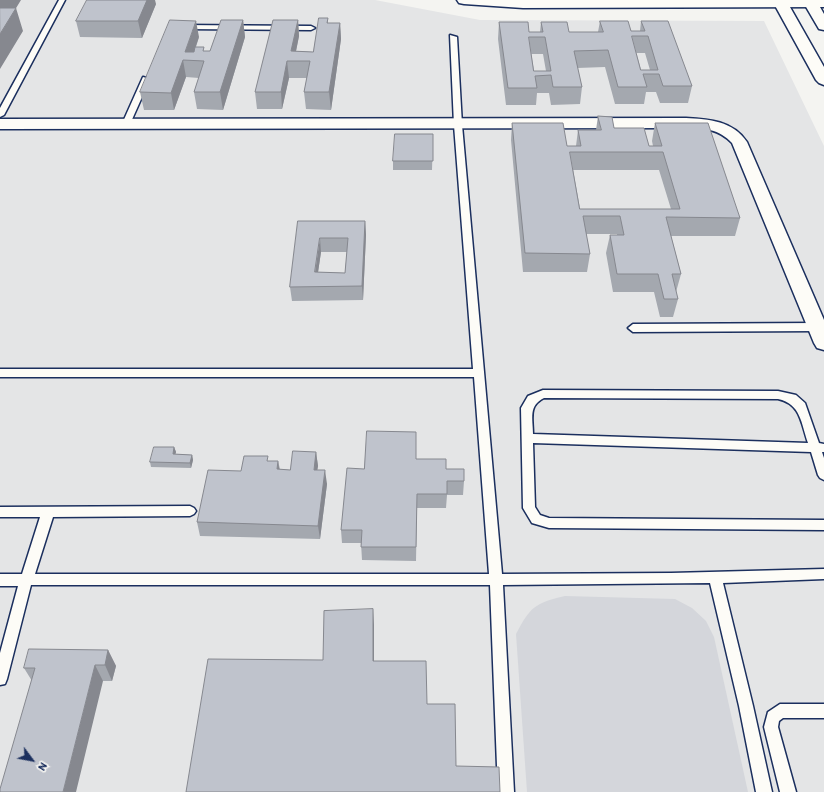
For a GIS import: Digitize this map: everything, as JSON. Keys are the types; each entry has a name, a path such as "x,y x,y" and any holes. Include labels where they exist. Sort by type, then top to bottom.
{"street":[{"path":"464,0 523,4 780,1 814,2 824,26"},
{"path":"780,1 824,80"},
{"path":"0,124 458,125 703,123 717,126 732,133 739,142 821,335"}],"lane":[{"path":"0,115 62,0"},
{"path":"176,28 311,28"},
{"path":"453,37 458,125 496,579 506,792"},
{"path":"126,124 150,69"},
{"path":"633,328 821,335"},
{"path":"0,373 478,373"},
{"path":"824,475 819,447 801,406 792,398 778,395 542,394 532,399 527,408 529,508 536,518 550,523 824,525"},
{"path":"528,438 819,447"},
{"path":"0,512 190,511"},
{"path":"0,679 26,581 48,512"},
{"path":"0,580 715,578 824,574"},
{"path":"715,578 746,706 764,792"},
{"path":"788,792 771,727 773,717 780,711 824,711"}],"shaded area":[{"path":"0,0 375,0 480,20 764,21 824,146 824,792 0,792"},
{"path":"565,596 675,599 692,608 706,621 714,637 748,792 527,792 516,634 525,618 534,608 547,601"}],"building":[{"path":"87,0 147,0 138,21 76,21"},
{"path":"0,8 16,8 0,34"},
{"path":"319,18 328,18 327,23 340,23 329,92 304,92 310,61 287,61 281,92 255,92 273,20 298,20 291,51 313,52"},
{"path":"170,20 196,21 185,52 194,52 195,47 204,47 203,51 210,51 221,20 243,20 220,92 194,92 204,61 183,60 171,93 140,92"},
{"path":"600,21 628,21 631,31 645,31 641,21 668,21 692,86 663,86 659,74 643,74 647,87 618,87 608,50 574,51 582,87 553,87 551,75 535,76 537,88 508,88 499,22 528,22 529,32 543,32 541,22 567,22 569,32 603,32","holes":["632,36 648,36 658,70 641,70","529,37 545,37 551,71 534,71"]},
{"path":"598,116 612,117 614,128 644,128 649,146 662,146 655,123 708,123 740,218 666,217 681,274 672,274 678,299 664,299 658,274 617,274 610,235 624,235 620,216 583,216 590,254 525,253 512,123 563,123 567,146 581,146 578,130 601,130","holes":["570,152 663,152 680,209 580,209"]},
{"path":"395,134 433,134 433,161 393,161"},
{"path":"298,221 365,221 362,286 290,287","holes":["320,238 348,238 345,273 315,272"]},
{"path":"367,431 416,432 416,459 446,459 446,469 464,469 464,481 447,481 447,494 417,494 416,547 361,547 362,530 341,530 347,468 364,469"},
{"path":"154,447 174,447 173,454 192,455 190,463 150,462"},
{"path":"293,451 316,452 314,470 325,470 318,526 197,522 208,470 241,471 244,456 268,456 267,461 278,461 277,469 290,470"},
{"path":"373,609 373,661 426,661 427,704 455,704 456,766 499,767 500,792 186,792 208,659 323,660 324,611"},
{"path":"29,649 108,650 105,665 95,665 63,792 0,792 35,668 24,668"}]}
